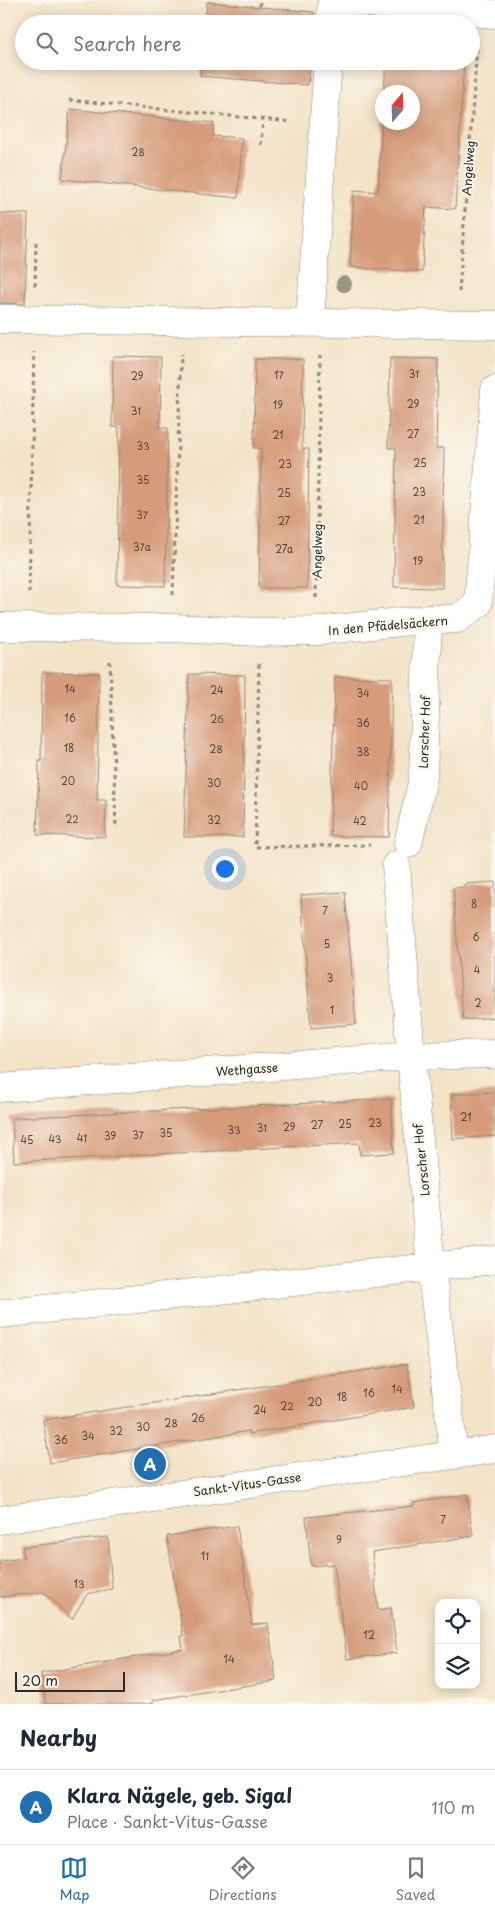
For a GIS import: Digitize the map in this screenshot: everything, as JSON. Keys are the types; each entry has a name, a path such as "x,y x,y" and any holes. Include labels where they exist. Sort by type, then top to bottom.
{"street":[{"path":"331,15 332,0 487,14"},
{"path":"315,322 323,125 327,70"},
{"path":"0,319 457,323 495,325"},
{"name":"In den Pfädelsäckern","path":"0,627 172,628 260,632 316,631 428,619 457,619 478,604 495,390"},
{"name":"Lorscher Hof","path":"428,619 423,778 402,854 411,1056 431,1266 454,1454"},
{"name":"Wethgasse","path":"0,1088 411,1056 495,1054"},
{"path":"0,1314 495,1260"},
{"name":"Sankt-Vitus-Gasse","path":"0,1517 495,1449"}],"path":[{"path":"260,0 260,6"},
{"name":"Angelweg","path":"457,323 487,14"},
{"path":"70,100 323,125"},
{"path":"261,145 263,119"},
{"path":"28,627 36,239"},
{"path":"172,628 182,320"},
{"name":"Angelweg","path":"315,322 316,631"},
{"path":"109,628 116,829"},
{"path":"260,632 255,848 402,854"}],"building":[{"path":"207,2 314,12 314,15 206,15"},
{"path":"201,70 309,70 308,85 200,76"},
{"path":"385,70 463,70 455,209 426,207 422,272 350,267 354,190 378,192 381,130 420,130 420,85 384,85"},
{"path":"70,109 214,123 213,136 242,138 238,198 62,179"},
{"path":"0,213 28,214 25,304 0,303"},
{"path":"113,356 161,357 160,428 168,428 165,586 117,585 119,427 112,427"},
{"path":"390,358 438,359 436,448 444,448 442,588 394,587 396,448 388,448"},
{"path":"255,359 303,359 302,449 309,449 307,588 259,588 261,448 254,448"},
{"path":"42,672 99,673 97,800 106,800 105,837 37,835 39,761 41,761"},
{"path":"189,674 245,675 243,837 184,837"},
{"path":"335,677 392,678 389,837 330,836"},
{"path":"495,882 495,1017 463,1020 453,888 466,887 465,884"},
{"path":"345,892 356,1024 311,1028 301,895"},
{"path":"495,1092 495,1136 453,1139 451,1094"},
{"path":"391,1099 394,1153 360,1155 359,1143 14,1162 12,1118"},
{"path":"407,1364 414,1407 249,1434 249,1431 50,1463 43,1420"},
{"path":"467,1494 473,1536 372,1552 378,1610 391,1608 397,1653 347,1659 334,1564 311,1566 306,1517 414,1506 414,1503"},
{"path":"237,1526 252,1625 268,1623 276,1681 153,1700 153,1704 46,1704 41,1673 183,1649 181,1636 183,1636 167,1536"},
{"path":"108,1537 112,1589 87,1594 72,1619 44,1592 0,1597 0,1561 24,1558 22,1547"}],"place":[{"name":"Klara Nägele, geb. Sigal","path":"150,1464"}]}
